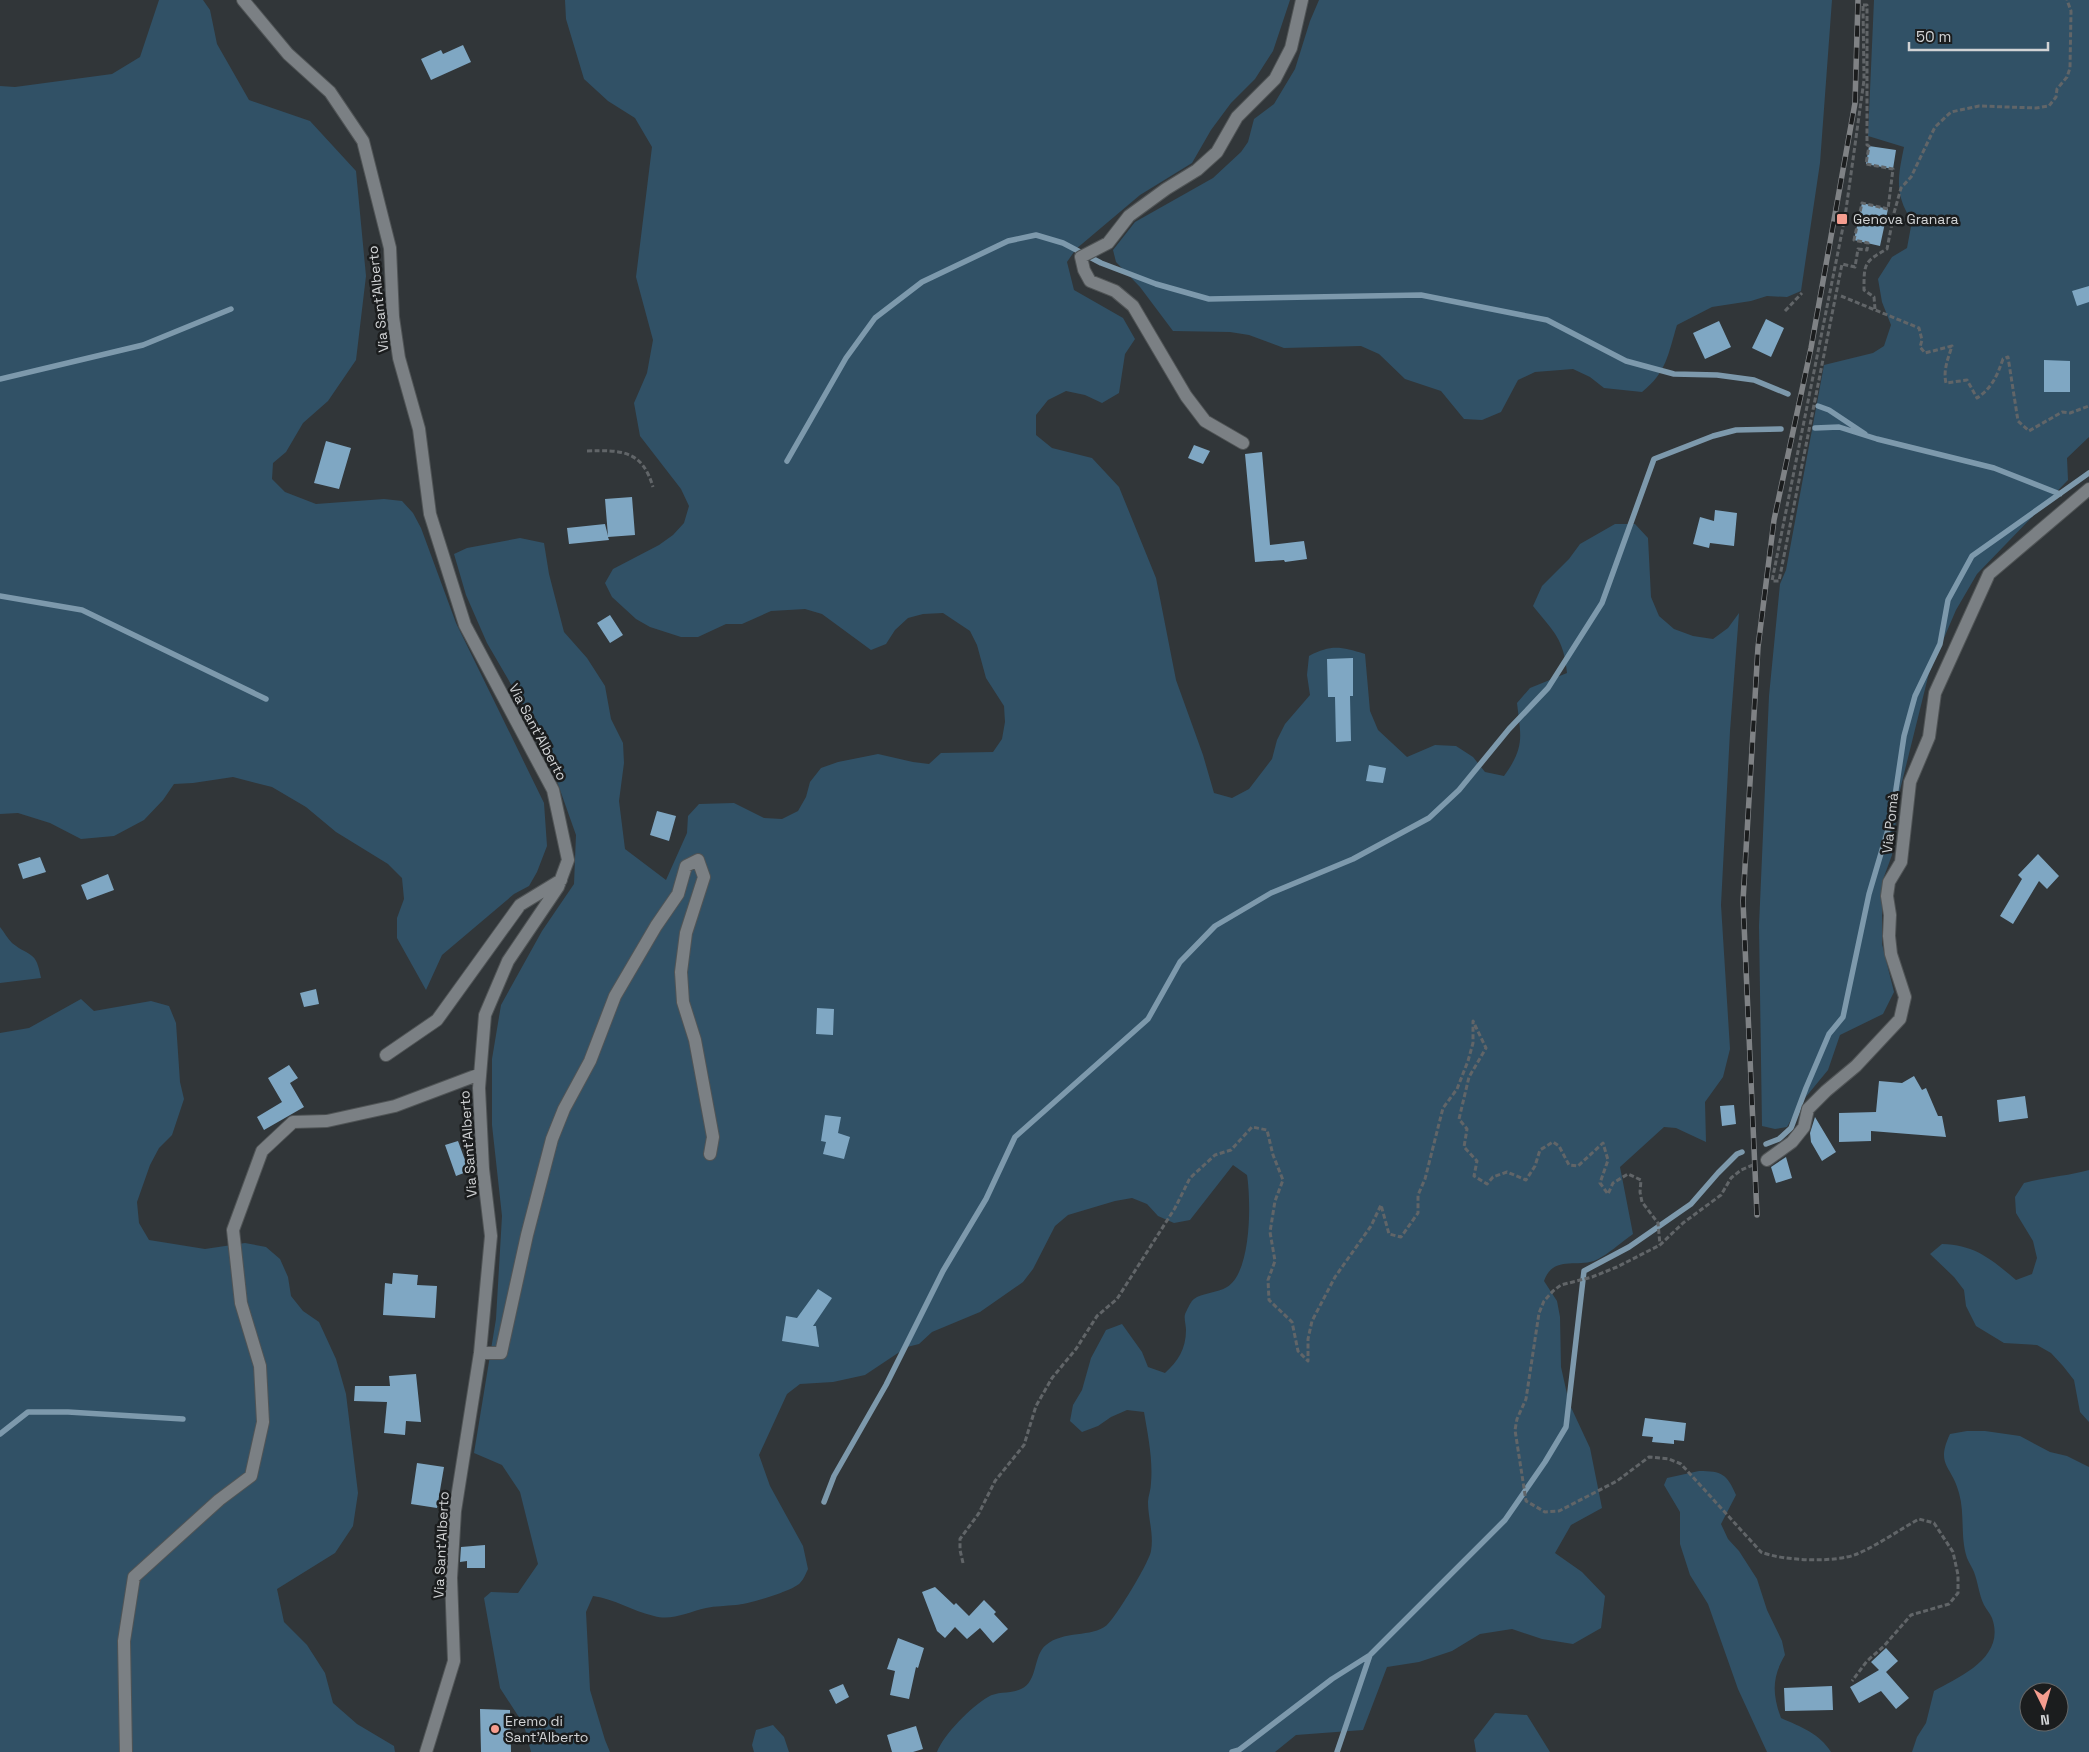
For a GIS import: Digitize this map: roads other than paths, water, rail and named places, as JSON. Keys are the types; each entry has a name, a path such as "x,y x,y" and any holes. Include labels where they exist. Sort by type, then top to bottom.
{"street":[{"name":"Via Sant'Alberto","path":"243,0 288,54 330,92 363,141 390,248 393,317 400,358 419,429 430,514 465,625 553,790 568,860 558,887 508,961 485,1015 479,1088 483,1169 490,1236 480,1353 455,1512 451,1578 454,1660 426,1752"},
{"path":"1243,443 1205,420 1186,396 1132,306 1116,291 1090,281 1084,270 1081,257 1108,242 1129,216 1166,189 1197,170 1217,152 1237,117 1274,79 1291,48 1302,0"},
{"name":"Via Pomà","path":"1767,1160 1792,1142 1804,1127 1808,1110 1826,1091 1856,1066 1900,1019 1905,997 1891,954 1889,936 1890,914 1887,896 1890,882 1902,862 1910,782 1929,737 1935,693 1989,574 2089,489"},
{"path":"480,1353 501,1353 540,1181 552,1139 564,1109 590,1061 615,996 656,926 678,894 686,866 698,860 704,877 686,933 681,972 683,1002 695,1040 713,1137 710,1154"},
{"path":"386,1056 437,1020 520,905 560,880"},
{"path":"126,1752 124,1641 134,1577 219,1500 251,1476 263,1422 260,1366 241,1303 232,1230 262,1151 293,1122 327,1121 395,1106 480,1074"}],"waterway":[{"path":"787,461 846,358 875,318 922,282 1008,241 1036,235 1063,243 1101,263 1156,284 1209,299 1421,295 1547,320 1626,361 1674,374 1717,375 1754,380 1788,394"},
{"path":"0,379 143,345 231,309"},
{"path":"1818,406 1829,410 1865,434"},
{"path":"1815,428 1839,427 1877,439 1994,468 2060,494"},
{"path":"824,1502 834,1476 886,1385 943,1271 986,1199 1015,1137 1148,1019 1180,962 1215,926 1271,893 1353,859 1429,818 1459,790 1509,729 1548,688 1602,603 1654,459 1713,436 1736,430 1781,429"},
{"path":"1766,1144 1779,1139 1791,1128 1829,1034 1843,1017 1869,894 1892,816 1904,736 1915,696 1940,644 1948,600 1972,556 2089,473"},
{"path":"0,596 82,610 266,699"},
{"path":"1232,1752 1239,1750 1332,1679 1370,1655 1505,1520 1545,1462 1566,1427 1584,1271 1629,1247 1691,1204 1718,1173 1737,1154 1742,1152"},
{"path":"0,1434 28,1412 68,1412 183,1419"},
{"path":"1337,1752 1370,1655"}],"railway":[{"path":"1757,1215 1743,901 1758,647 1774,520 1811,348 1855,103 1858,0"}],"place":[{"name":"Genova Granara","path":"1842,219"},
{"name":"Eremo di Sant'Alberto","path":"495,1729"}]}
